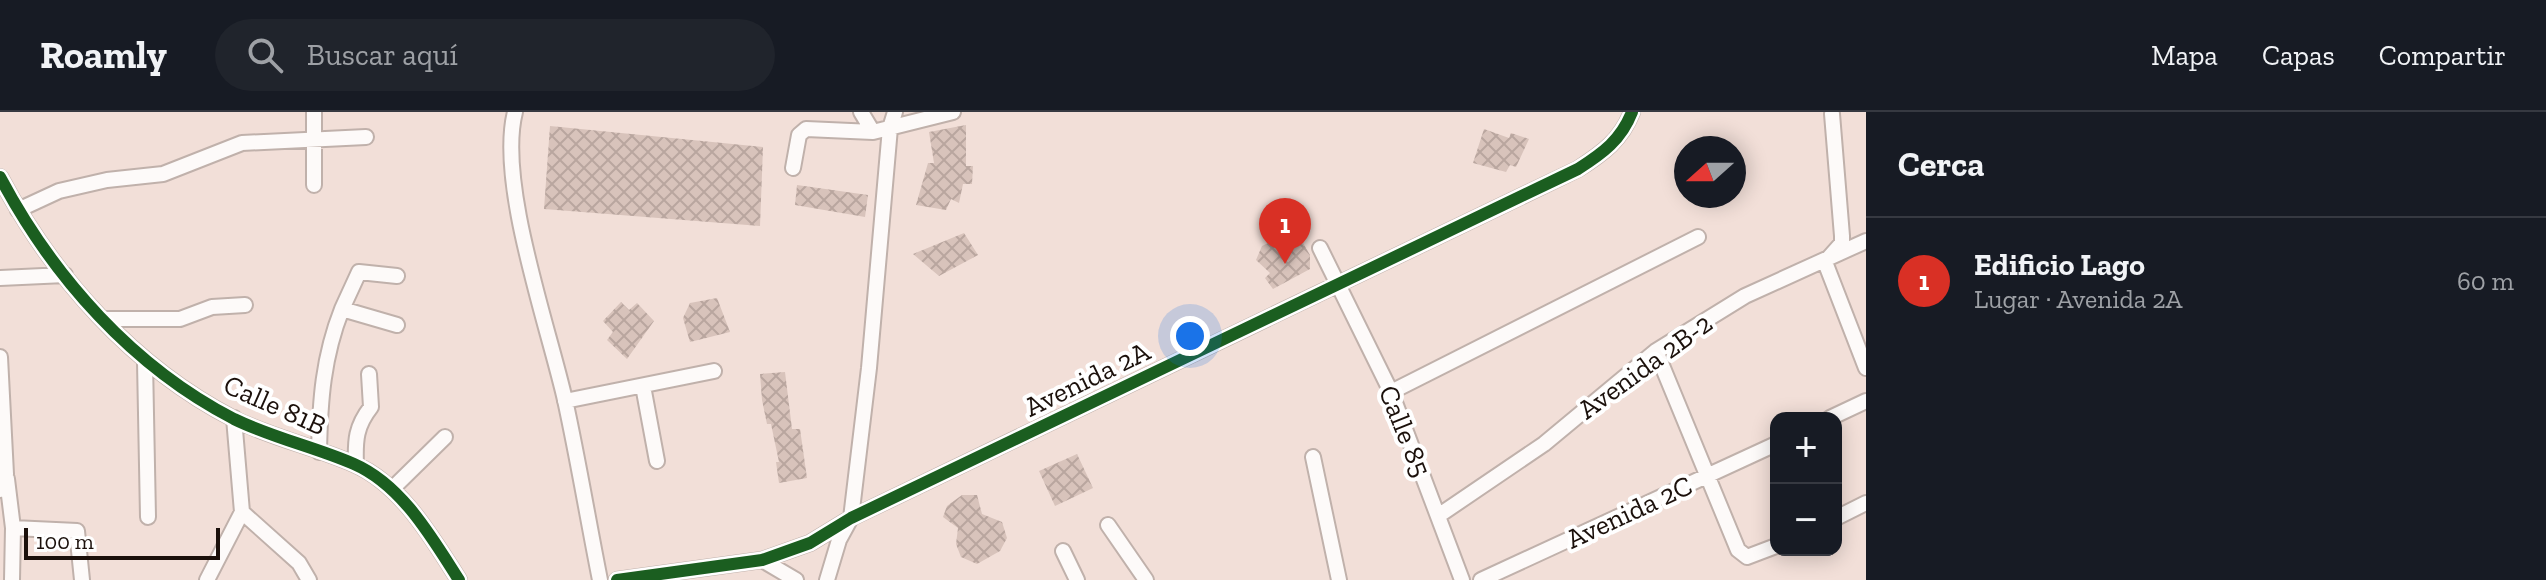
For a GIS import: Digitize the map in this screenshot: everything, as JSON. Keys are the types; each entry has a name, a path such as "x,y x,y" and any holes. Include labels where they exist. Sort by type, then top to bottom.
{"street":[{"path":"314,112 314,185"},
{"path":"515,112 510,131 515,195 565,401 600,580"},
{"path":"861,112 873,132"},
{"path":"879,112 890,128"},
{"path":"827,580 835,550 851,518 869,368 890,128 895,112"},
{"path":"793,168 799,135 806,129 873,132 953,112"},
{"name":"Avenida 2A","path":"617,580 762,560 810,543 851,518 1578,169 1606,152 1619,138 1632,112"},
{"path":"1832,114 1842,243 1825,262 1866,368"},
{"path":"18,210 59,191 107,180 163,174 242,143 366,137"},
{"name":"Calle 81B","path":"0,177 18,210 65,275 102,319 145,362 234,418 356,465 392,489 435,540 459,580"},
{"path":"1391,392 1698,237"},
{"name":"Avenida 2B-2","path":"1438,516 1544,444 1656,351 1745,296 1866,241"},
{"name":"Calle 85","path":"1320,248 1391,392 1462,580"},
{"path":"319,452 320,395 328,345 342,309 359,272 397,276"},
{"path":"0,278 65,275"},
{"path":"102,319 180,319 212,307 245,305"},
{"path":"342,309 397,325"},
{"path":"1656,351 1705,477 1742,555 1753,557 1770,549"},
{"path":"0,357 6,474 13,528 12,580"},
{"path":"145,362 148,517"},
{"path":"565,401 714,371"},
{"path":"356,465 355,437 361,419 371,407 369,374"},
{"path":"643,386 657,461"},
{"path":"1842,412 1866,401"},
{"path":"207,580 242,512 234,418"},
{"path":"392,489 445,437"},
{"name":"Avenida 2C","path":"1481,580 1770,447"},
{"path":"1313,457 1339,580"},
{"path":"0,490 6,474"},
{"path":"1842,515 1866,503"},
{"path":"242,512 299,563 309,580"},
{"path":"1108,525 1146,580"},
{"path":"13,528 77,531 82,580"},
{"path":"1063,551 1077,580"},
{"path":"762,560 796,580"}],"building":[{"path":"966,125 966,166 973,166 972,184 963,184 959,203 951,199 946,210 916,205 928,163 934,163 929,132"},
{"path":"550,126 763,147 760,226 544,209"},
{"path":"1484,129 1509,138 1511,133 1529,139 1516,167 1510,165 1506,172 1473,163"},
{"path":"797,185 868,195 865,217 795,205"},
{"path":"964,233 978,255 939,276 913,254"},
{"path":"1284,235 1299,236 1310,255 1310,269 1273,289 1265,278 1270,273 1256,260 1262,246"},
{"path":"717,298 730,332 690,342 683,318 690,303"},
{"path":"621,302 629,310 637,303 654,321 627,359 607,340 613,332 603,321"},
{"path":"785,372 792,429 800,429 807,478 779,483 776,462 779,462 771,424 767,424 760,374"},
{"path":"1077,454 1093,488 1055,506 1039,471"},
{"path":"962,495 977,495 982,514 1002,522 1007,538 1000,551 977,564 961,557 956,544 958,528 943,517 947,506"}],"cycle path":[{"path":"617,580 762,560 810,543 851,518 1578,169 1610,145 1632,112"},
{"path":"0,177 21,214 71,284 130,346 197,398 234,419 371,473 414,514 459,580"}],"place":[{"name":"Edificio Lago","path":"1285,264"}]}
